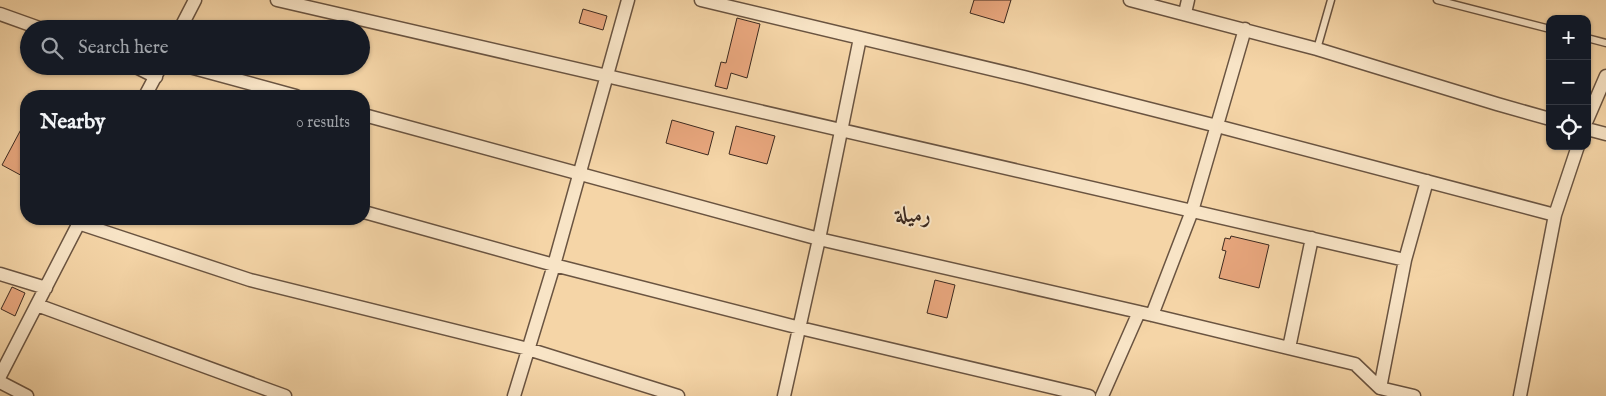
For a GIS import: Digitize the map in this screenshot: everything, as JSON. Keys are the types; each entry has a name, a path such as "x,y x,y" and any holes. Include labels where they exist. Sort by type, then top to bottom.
{"street":[{"path":"185,20 195,0"},
{"path":"277,0 364,20"},
{"path":"514,396 554,265 628,0"},
{"path":"701,0 1024,77 1556,215"},
{"path":"1130,0 1317,49 1546,118"},
{"path":"1184,14 1188,0"},
{"path":"0,14 20,21"},
{"path":"370,21 1405,260"},
{"path":"1152,315 1192,211 1245,29"},
{"path":"784,396 819,239 860,38"},
{"path":"148,90 156,75"},
{"path":"219,75 274,90"},
{"path":"1591,111 1606,76"},
{"path":"370,117 819,239 1152,315 1355,364 1380,388 1414,396"},
{"path":"1591,130 1606,134"},
{"path":"1520,396 1556,215 1577,150"},
{"path":"1380,388 1405,260 1427,181"},
{"path":"370,214 554,265 800,328 1089,396"},
{"path":"27,396 1,375 78,225"},
{"path":"92,225 250,280 528,349 678,396"},
{"path":"1289,348 1312,238"},
{"path":"0,274 46,288"},
{"path":"36,306 285,396"},
{"path":"1102,396 1139,312"}],"lane":[{"path":"1317,49 1331,0"},
{"path":"1436,0 1546,28"},
{"path":"1591,39 1606,43"}],"building":[{"path":"974,0 1011,0 1004,23 970,13"},
{"path":"583,9 607,16 603,30 579,23"},
{"path":"737,18 760,24 747,78 731,73 727,89 715,86 721,62 726,63"},
{"path":"672,120 714,132 708,155 666,143"},
{"path":"736,126 775,136 767,164 729,154"},
{"path":"20,131 20,175 2,165"},
{"path":"1231,236 1269,245 1259,288 1219,278 1226,251 1222,250 1225,238 1230,239"},
{"path":"935,280 955,285 947,318 927,313"},
{"path":"12,287 25,293 15,316 1,309"}],"district":[{"name":"رميلة","path":"913,214"}]}
